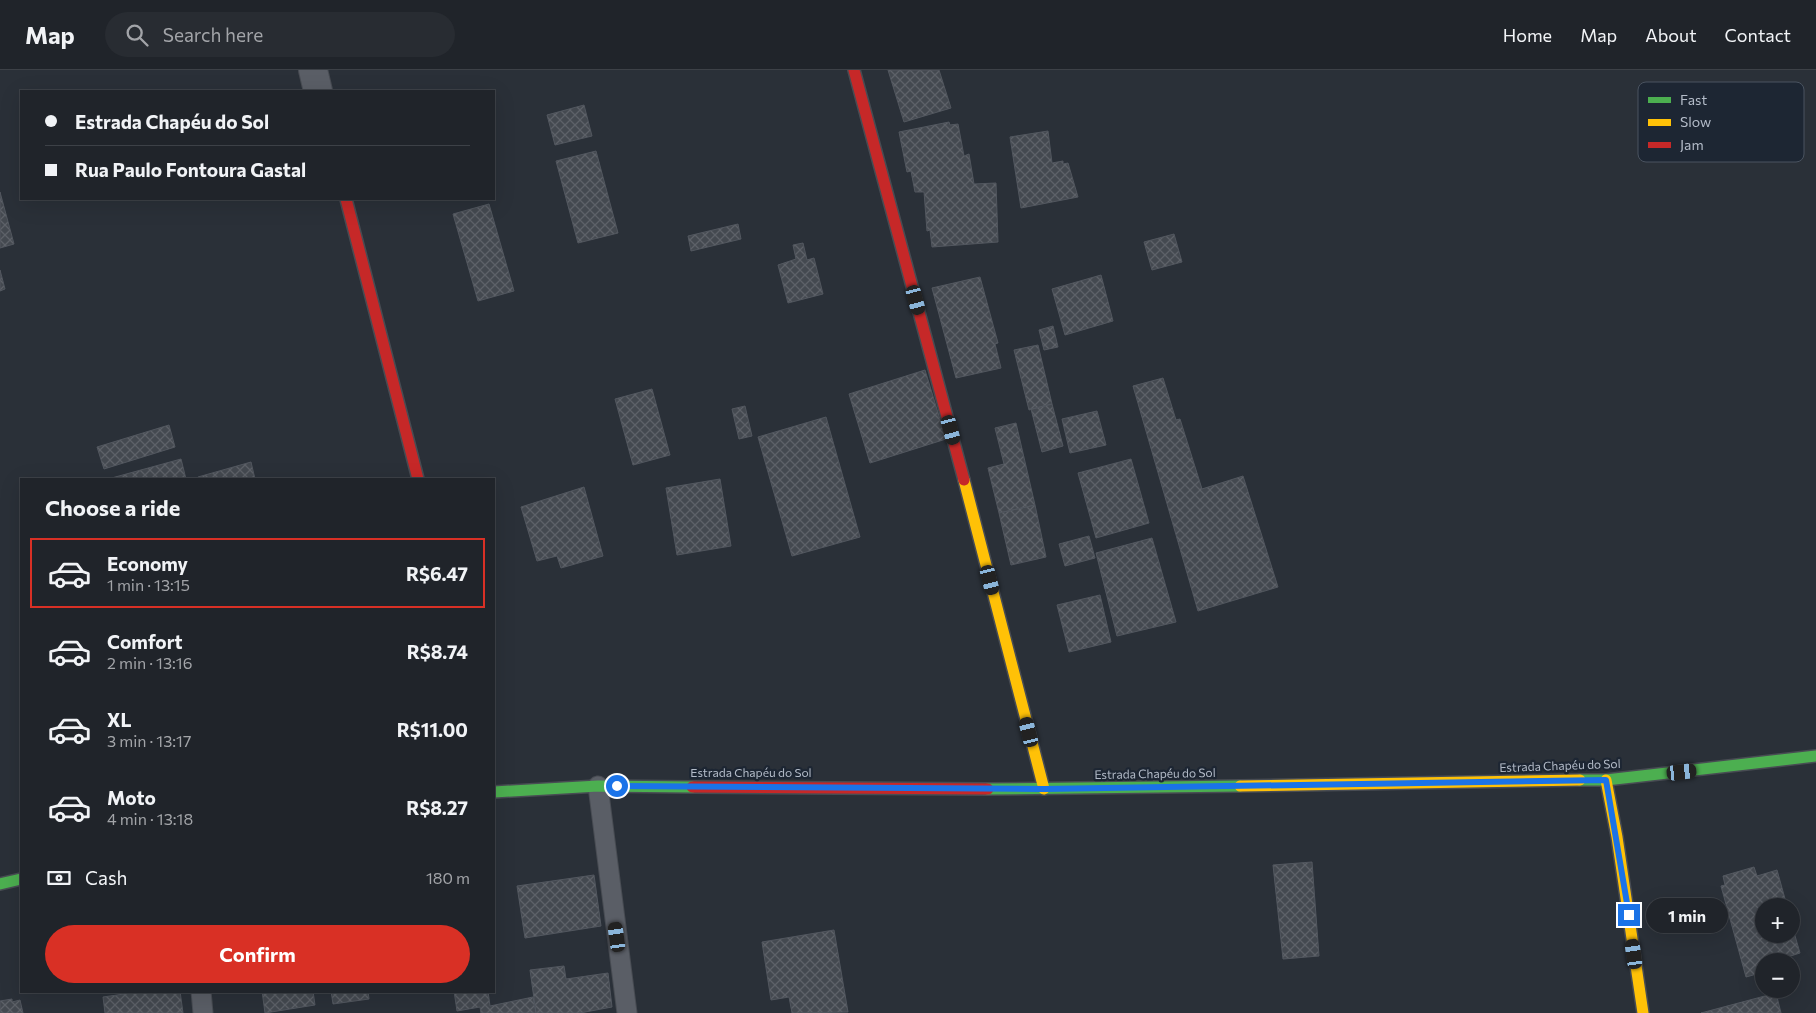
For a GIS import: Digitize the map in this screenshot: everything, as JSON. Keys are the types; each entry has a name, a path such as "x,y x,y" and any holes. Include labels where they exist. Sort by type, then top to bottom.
{"main road":[{"path":"854,70 961,467 1044,789"},
{"path":"346,200 418,478"},
{"name":"Estrada Chapéu do Sol","path":"495,792 598,786 1044,789 1606,780 1816,756"},
{"path":"1606,780 1617,836 1643,1013"},
{"path":"0,884 20,879"}],"street":[{"path":"313,70 318,90"}],"lane":[{"path":"598,786 627,1013"},
{"path":"201,993 203,1013"}],"building":[{"path":"888,70 939,70 951,108 904,122"},
{"path":"584,105 592,136 555,145 547,115"},
{"path":"949,122 950,125 958,124 964,156 969,154 974,184 996,183 998,242 932,247 930,230 927,231 924,192 915,192 911,171 907,172 899,132"},
{"path":"1048,131 1052,163 1063,161 1063,164 1068,163 1078,197 1021,208 1010,137"},
{"path":"596,151 618,233 578,243 556,161"},
{"path":"0,192 14,244 0,248"},
{"path":"489,204 514,291 478,301 453,214"},
{"path":"738,224 741,239 691,251 688,236"},
{"path":"1174,234 1182,262 1152,270 1144,242"},
{"path":"803,243 807,260 814,258 823,294 788,303 778,265 796,259 793,245"},
{"path":"0,270 5,289 0,291"},
{"path":"1101,275 1113,321 1065,335 1052,289"},
{"path":"980,277 998,343 995,344 1001,368 956,378 932,288"},
{"path":"1053,326 1058,347 1044,350 1039,330"},
{"path":"1038,345 1052,404 1029,410 1014,350"},
{"path":"925,370 946,439 870,463 849,394"},
{"path":"1163,378 1176,420 1180,419 1202,489 1243,476 1278,587 1198,611 1133,386"},
{"path":"652,389 670,455 633,465 615,399"},
{"path":"1052,404 1063,446 1042,452 1031,409"},
{"path":"745,406 752,436 739,439 732,409"},
{"path":"1097,411 1106,445 1070,453 1062,419"},
{"path":"826,417 860,537 792,556 758,437"},
{"path":"1016,423 1035,505 999,513 988,468 1004,464 995,428"},
{"path":"169,425 175,447 104,469 97,447"},
{"path":"181,459 186,478 112,478"},
{"path":"1131,459 1149,523 1096,538 1078,473"},
{"path":"251,462 255,478 198,478"},
{"path":"720,479 731,546 677,555 666,488"},
{"path":"584,487 603,556 561,568 557,556 537,561 521,507"},
{"path":"1035,505 1046,557 1011,565 999,513"},
{"path":"1089,536 1095,558 1065,566 1059,544"},
{"path":"1152,538 1176,622 1117,636 1096,553"},
{"path":"1100,595 1111,642 1069,652 1057,605"},
{"path":"1312,862 1319,956 1283,959 1273,865"},
{"path":"1754,867 1757,876 1777,870 1785,898 1755,898 1755,943 1797,943 1800,953 1755,953 1755,974 1746,977 1721,886 1725,885 1723,876"},
{"path":"594,875 601,926 525,938 517,886"},
{"path":"834,930 848,1012 792,1013 789,997 771,1000 762,942"},
{"path":"564,966 566,979 608,973 612,1007 580,1013 536,1013 530,970"},
{"path":"131,993 180,993 183,1013 105,1013 103,997"},
{"path":"262,993 313,993 315,1005 265,1013"},
{"path":"331,993 368,993 369,999 333,1004"},
{"path":"454,993 488,993 490,1006 533,997 536,1013 481,1013 480,1007 457,1011"},
{"path":"1757,998 1777,998 1781,1013 1701,1013"},
{"path":"12,999 12,1002 20,1000 23,1013 0,1013 0,1001"}],"traffic: fast":[{"path":"1580,780 1606,780 1816,756"},
{"path":"495,792 598,786 692,787"},
{"path":"988,789 1240,786"},
{"path":"0,884 20,879"}],"traffic: slow":[{"path":"964,480 1044,789"},
{"path":"1240,786 1580,780"},
{"path":"1606,780 1617,837 1643,1013"}],"traffic: jam":[{"path":"854,70 964,480"},
{"path":"346,200 418,478"},
{"path":"692,787 988,789"}],"route":[{"path":"617,786 1044,789 1606,780 1629,915"}]}
